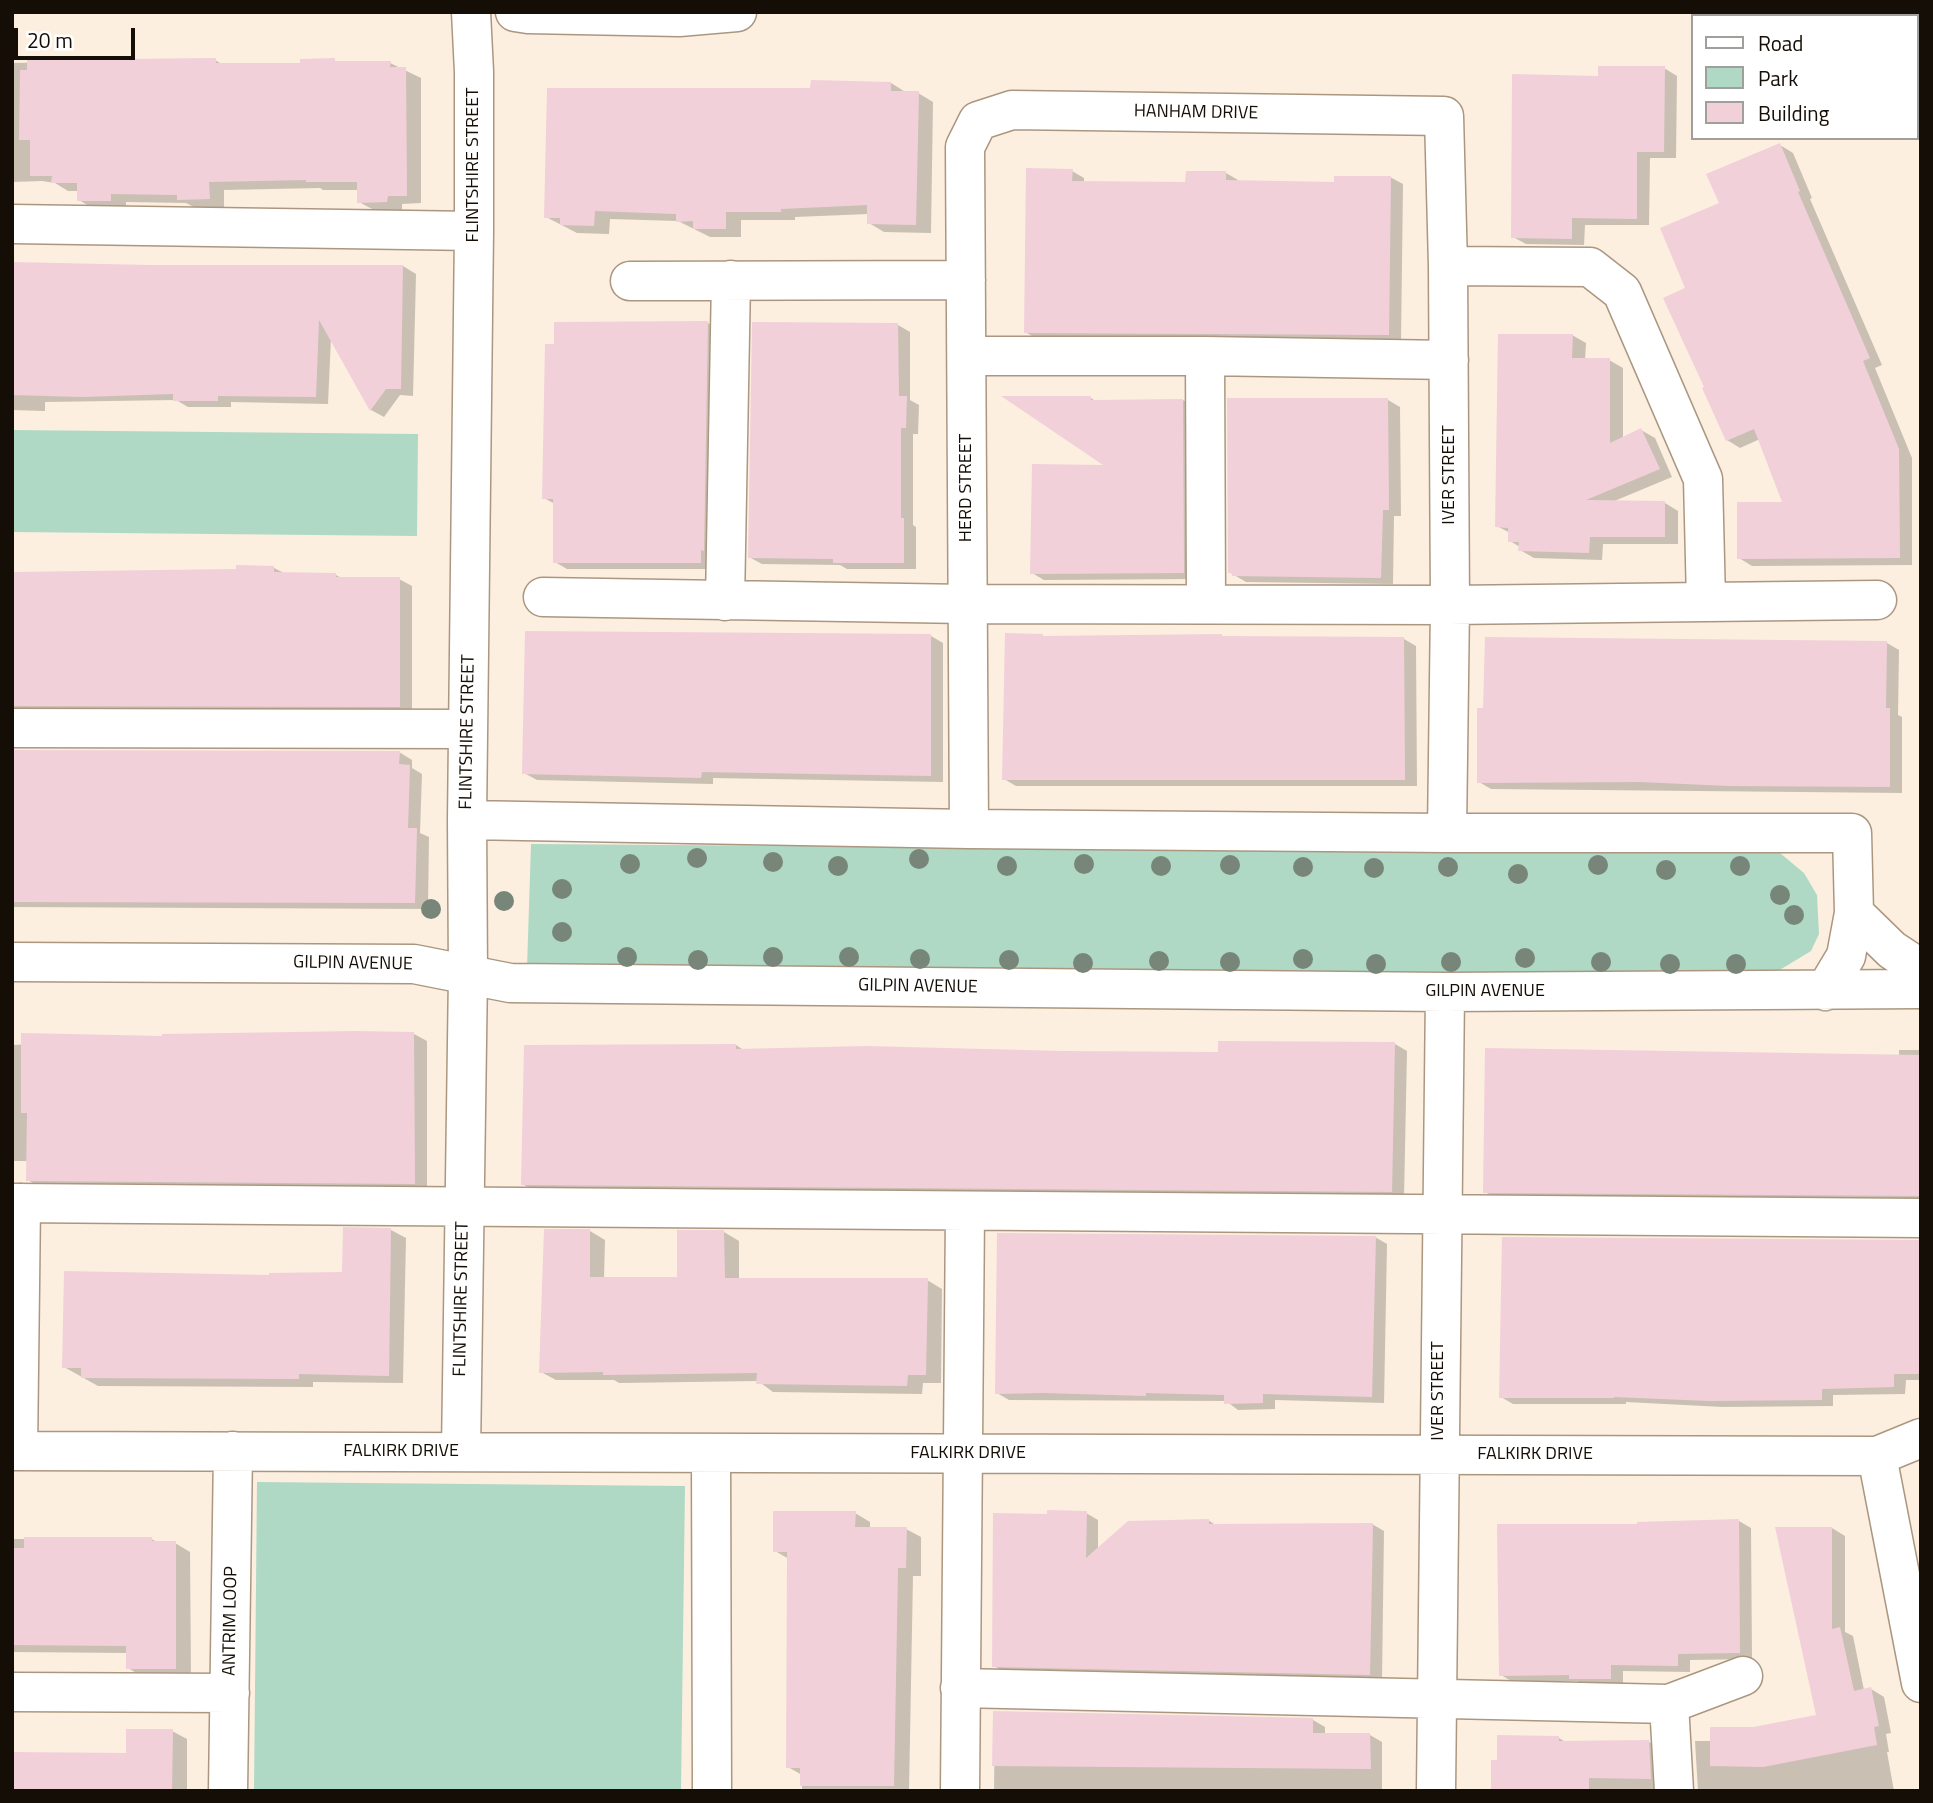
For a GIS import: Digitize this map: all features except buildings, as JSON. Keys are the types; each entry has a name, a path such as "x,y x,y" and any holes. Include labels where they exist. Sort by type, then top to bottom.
{"street":[{"name":"FLINTSHIRE STREET","path":"461,1452 474,231 474,72 471,12"},
{"path":"515,12 679,17 737,12"},
{"name":"HANHAM DRIVE","path":"965,147 978,121 1012,110 1444,116"},
{"name":"IVER STREET","path":"1444,116 1449,360 1447,833"},
{"name":"HERD STREET","path":"965,147 969,829"},
{"path":"12,224 474,231"},
{"path":"1448,267 1590,267 1622,292 1703,479 1706,601"},
{"path":"725,601 732,280"},
{"path":"630,281 966,280"},
{"path":"967,356 1449,360"},
{"path":"1205,356 1206,604"},
{"path":"543,597 966,604 1450,605 1877,600"},
{"path":"12,728 468,729"},
{"path":"467,820 969,829 1447,833 1852,832 1854,913 1846,956 1825,991"},
{"path":"1854,913 1892,950 1921,969"},
{"name":"GILPIN AVENUE","path":"12,962 414,964 510,983 1445,992 1921,989"},
{"name":"IVER STREET","path":"1436,1791 1445,992"},
{"path":"15,1451 17,1203 1921,1218"},
{"path":"960,1791 965,1211"},
{"name":"FALKIRK DRIVE","path":"15,1451 1877,1457 1921,1438"},
{"name":"ANTRIM LOOP","path":"228,1791 233,1451"},
{"path":"710,1453 712,1791"},
{"path":"1877,1457 1921,1683"},
{"path":"960,1688 1669,1704 1743,1676"},
{"path":"12,1692 230,1693"},
{"path":"1669,1704 1674,1791"}],"green space":[{"path":"12,430 418,434 417,536 12,532"},
{"path":"531,844 1780,853 1804,873 1817,895 1819,934 1811,951 1773,974 527,968"},
{"path":"257,1482 685,1486 681,1791 254,1791"}]}
